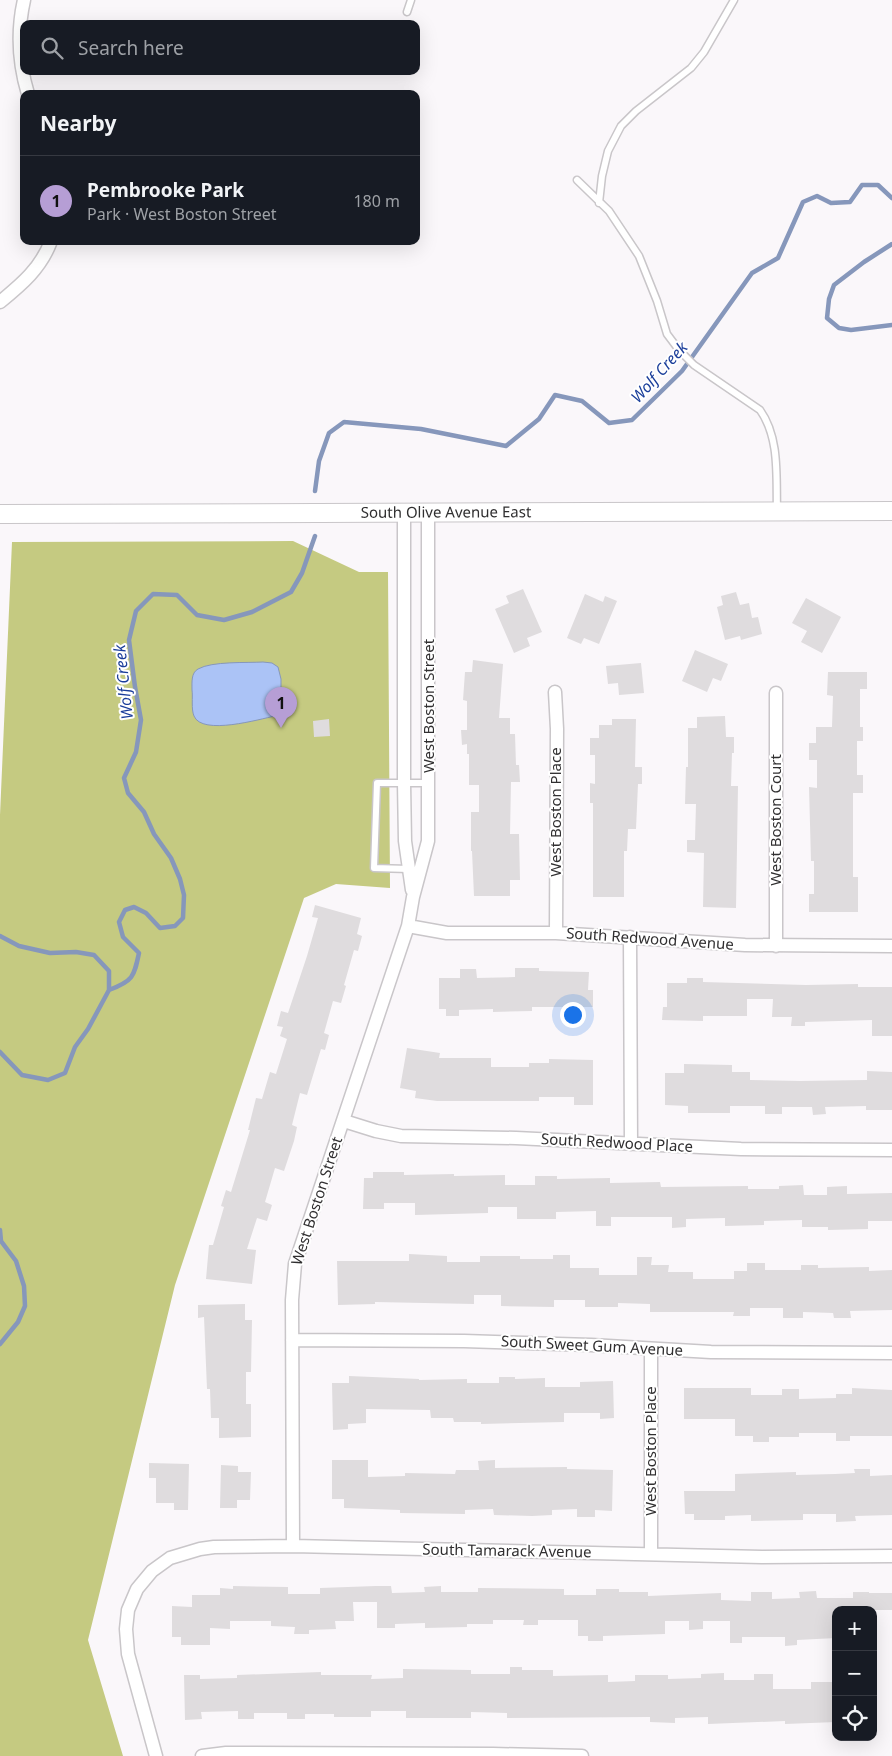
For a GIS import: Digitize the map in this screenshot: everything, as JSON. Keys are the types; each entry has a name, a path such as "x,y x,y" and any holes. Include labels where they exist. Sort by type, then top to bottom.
{"street":[{"path":"22,20 24,0"},
{"path":"20,34 20,50"},
{"path":"23,75 27,90"},
{"path":"0,302 29,278 41,262 49,245"},
{"name":"South Olive Avenue East","path":"0,514 892,511"},
{"name":"West Boston Street","path":"404,512 404,783 406,841 415,870"},
{"name":"West Boston Street","path":"293,1546 292,1300 295,1264 408,926 415,870 428,841 428,512"},
{"name":"West Boston Place","path":"555,692 557,729 556,933"},
{"name":"West Boston Court","path":"776,693 776,946"},
{"name":"South Redwood Avenue","path":"408,926 447,933 556,933 776,946 892,946"},
{"path":"630,937 631,1144"},
{"name":"South Redwood Place","path":"344,1121 376,1131 401,1136 516,1138 741,1149 892,1150"},
{"name":"South Sweet Gum Avenue","path":"292,1340 504,1342 744,1353 892,1353"},
{"name":"West Boston Place","path":"651,1349 651,1554"},
{"name":"South Tamarack Avenue","path":"156,1756 128,1654 126,1629 128,1610 137,1589 152,1572 170,1558 200,1548 293,1546 762,1557 892,1556"},
{"path":"202,1756 226,1753 264,1753 582,1756"}],"lane":[{"path":"407,12 411,0"},
{"path":"599,203 602,176 608,151 621,126 636,110 691,68 704,52 734,0"},
{"path":"577,180 609,211 639,256 657,301 667,334 679,350 694,365 760,410 765,417 773,439 777,511"},
{"path":"415,870 374,868 377,783 429,783"}],"green space":[{"path":"293,541 359,572 388,572 390,888 336,884 304,898 175,1285 88,1640 123,1756 0,1756 0,815 12,542"}],"water":[{"path":"272,663 278,667 281,679 281,704 275,716 232,725 208,725 199,722 194,716 192,707 192,681 193,675 198,669 204,666 220,664"}],"building":[{"path":"523,589 542,632 527,638 530,646 514,653 495,609 509,603 506,596"},
{"path":"736,592 740,605 749,603 752,618 758,617 762,634 741,640 740,636 725,640 717,607 723,605 721,596"},
{"path":"585,594 603,602 605,596 617,601 599,644 584,638 581,644 567,638"},
{"path":"806,598 841,617 822,653 801,642 807,631 792,623"},
{"path":"695,650 728,664 721,681 713,678 707,692 682,681"},
{"path":"473,660 503,664 499,718 510,718 510,734 515,734 516,765 519,765 520,782 511,782 510,834 519,834 520,880 510,880 510,896 474,896 471,812 479,812 479,785 469,785 469,754 467,754 467,744 462,745 461,730 467,730 467,701 463,700 465,672 472,672"},
{"path":"641,663 644,693 619,695 618,683 608,684 606,666"},
{"path":"828,672 867,672 867,689 860,689 860,727 863,727 863,741 857,741 857,775 863,775 863,793 853,793 853,877 858,877 858,912 809,912 809,894 814,894 814,861 811,861 809,787 817,788 817,760 809,760 809,743 816,743 816,727 832,727 833,696 827,695"},
{"path":"725,716 726,737 734,737 731,786 738,786 736,908 703,907 704,853 687,852 687,840 695,840 696,804 685,804 686,767 688,767 688,728 697,728 697,717"},
{"path":"329,719 330,736 314,737 313,721"},
{"path":"612,719 636,719 635,767 642,767 642,784 638,784 636,829 628,829 627,851 624,851 624,897 593,897 593,803 590,803 590,783 595,784 595,755 590,755 590,738 599,738 599,725 612,725"},
{"path":"315,905 361,918 357,934 362,936 358,951 354,950 341,1003 333,1001 324,1033 329,1035 325,1050 321,1049 307,1095 300,1093 292,1125 297,1127 294,1141 284,1171 275,1168 265,1202 272,1205 267,1221 257,1218 247,1249 256,1250 252,1284 206,1279 209,1245 213,1245 224,1207 221,1206 226,1190 231,1192 250,1130 248,1130 256,1098 262,1099 270,1072 276,1074 287,1039 280,1036 283,1027 277,1026 281,1011 288,1013 307,956 318,918 312,917"},
{"path":"515,968 539,968 539,971 589,972 588,990 593,990 593,1007 532,1007 532,1011 493,1012 493,1009 459,1010 459,1016 446,1016 446,1009 439,1009 439,978 460,978 460,969 476,969 477,978 515,977"},
{"path":"687,978 703,978 703,982 806,985 858,984 858,987 892,987 892,1036 872,1036 872,1020 805,1022 805,1026 791,1026 792,1017 772,1017 773,999 747,999 747,1016 703,1016 703,1021 662,1020 663,1007 667,1007 667,983 687,983"},
{"path":"407,1048 440,1053 439,1058 491,1058 491,1067 529,1067 529,1063 549,1063 549,1059 593,1060 593,1105 574,1105 574,1097 539,1097 539,1101 437,1101 415,1098 416,1091 400,1088"},
{"path":"684,1064 732,1065 732,1072 750,1072 750,1080 867,1080 867,1071 892,1072 892,1110 866,1110 866,1106 825,1107 826,1114 813,1115 812,1107 782,1107 782,1114 765,1114 765,1106 730,1106 730,1113 688,1113 688,1106 665,1105 665,1073 684,1073"},
{"path":"373,1172 404,1172 404,1175 505,1175 505,1185 535,1185 535,1176 557,1176 557,1179 610,1178 610,1183 660,1182 661,1187 748,1186 748,1189 779,1189 779,1186 803,1185 804,1195 827,1195 827,1187 847,1186 847,1194 892,1193 892,1221 868,1221 868,1229 828,1230 828,1227 802,1227 802,1220 764,1221 764,1225 725,1226 725,1218 686,1219 686,1227 672,1228 672,1217 611,1217 611,1226 596,1226 596,1211 556,1212 556,1219 517,1219 517,1207 488,1207 488,1213 415,1215 415,1203 384,1203 384,1209 363,1209 364,1178 373,1178"},
{"path":"409,1254 447,1256 447,1262 480,1262 480,1256 520,1256 520,1259 553,1259 553,1255 570,1255 570,1268 599,1268 599,1275 637,1275 637,1257 652,1257 651,1265 669,1265 668,1272 693,1272 693,1279 734,1279 734,1271 747,1271 747,1263 765,1263 765,1270 801,1270 801,1265 818,1265 818,1268 869,1267 869,1271 892,1270 892,1310 850,1311 851,1318 834,1318 833,1313 803,1312 803,1318 783,1318 783,1308 750,1308 750,1316 733,1316 734,1312 650,1312 650,1304 618,1303 618,1307 585,1307 585,1300 554,1300 554,1307 501,1306 501,1295 474,1295 474,1304 375,1302 375,1304 338,1305 337,1261 409,1261"},
{"path":"245,1304 245,1320 252,1320 251,1372 246,1372 246,1404 251,1404 251,1437 219,1438 219,1418 211,1418 210,1389 207,1389 204,1317 198,1318 198,1305"},
{"path":"349,1376 419,1380 467,1379 467,1383 499,1383 499,1377 515,1377 515,1379 545,1378 545,1387 580,1387 580,1382 613,1381 614,1418 600,1419 600,1413 564,1413 564,1422 481,1424 481,1422 454,1422 453,1418 431,1418 430,1410 366,1409 366,1423 348,1424 348,1429 333,1430 332,1383 349,1383"},
{"path":"684,1388 751,1388 751,1395 782,1395 782,1389 799,1389 799,1399 836,1398 836,1394 852,1394 852,1388 892,1390 892,1436 850,1436 850,1441 836,1441 836,1433 799,1433 799,1437 769,1437 769,1442 753,1442 753,1436 735,1436 735,1419 684,1419"},
{"path":"332,1460 368,1460 368,1477 405,1476 405,1473 455,1474 456,1470 479,1470 478,1461 495,1460 495,1468 567,1467 567,1469 613,1470 612,1511 595,1510 595,1517 577,1517 577,1509 552,1510 552,1515 532,1516 494,1515 493,1509 465,1510 465,1514 400,1513 400,1510 344,1508 344,1499 332,1499"},
{"path":"149,1463 189,1464 188,1510 174,1510 174,1503 156,1503 156,1478 149,1478"},
{"path":"221,1465 238,1466 238,1472 251,1472 250,1500 237,1500 237,1508 220,1508"},
{"path":"854,1469 870,1469 870,1476 892,1475 892,1515 855,1516 856,1521 836,1522 836,1514 803,1514 803,1520 751,1521 751,1515 725,1516 725,1520 694,1520 694,1514 685,1514 684,1491 735,1491 735,1474 796,1472 796,1475 835,1474 855,1473"},
{"path":"233,1586 288,1587 288,1594 320,1594 320,1588 391,1586 392,1593 425,1592 424,1587 441,1586 441,1592 478,1592 478,1588 564,1589 564,1595 596,1595 596,1589 619,1589 619,1592 648,1592 648,1596 721,1593 721,1600 751,1601 751,1592 772,1592 772,1599 800,1598 799,1592 816,1591 817,1598 853,1598 853,1592 869,1592 892,1593 892,1610 877,1610 877,1606 832,1606 832,1638 797,1640 797,1645 785,1646 785,1637 742,1637 742,1643 730,1643 730,1621 703,1621 703,1629 689,1630 689,1621 665,1621 665,1634 603,1636 603,1641 588,1641 588,1636 578,1636 578,1620 538,1620 538,1625 523,1625 524,1620 493,1620 493,1624 467,1624 467,1627 425,1628 425,1623 395,1624 395,1628 377,1628 377,1602 353,1602 354,1621 335,1621 336,1629 309,1630 309,1634 294,1634 295,1627 271,1626 271,1621 230,1621 230,1629 210,1628 210,1645 181,1645 181,1637 172,1637 172,1606 192,1607 192,1595 220,1595 220,1588 233,1589"},
{"path":"510,1667 522,1667 522,1670 553,1670 553,1676 608,1675 608,1682 635,1681 635,1675 668,1675 668,1679 701,1678 701,1674 724,1673 724,1680 754,1680 754,1674 773,1674 773,1689 811,1689 811,1682 832,1682 832,1722 785,1724 785,1721 708,1724 708,1717 675,1718 675,1723 650,1722 650,1717 507,1718 507,1713 471,1712 471,1718 406,1718 406,1711 371,1711 371,1717 334,1717 334,1714 305,1714 305,1719 287,1719 287,1713 254,1713 254,1719 238,1719 238,1711 201,1712 202,1719 185,1720 184,1675 200,1675 200,1679 237,1678 237,1675 321,1672 321,1675 372,1675 371,1679 403,1678 403,1669 471,1670 471,1674 510,1674"}],"waterway":[{"name":"Wolf Creek","path":"315,491 319,461 329,433 344,422 421,429 506,446 539,419 555,395 582,401 609,423 632,420 682,371 752,273 778,258 803,202 817,196 831,203 850,202 862,185 878,185 892,198"},
{"name":"Wolf Creek","path":"892,244 834,285 829,299 827,318 839,328 851,330 892,325"},
{"name":"Wolf Creek","path":"109,990 128,981 136,968 139,953 123,937 119,922 125,910 134,907 146,913 160,928 175,926 183,918 184,895 180,879 171,858 154,834 144,812 128,793 124,778 136,752 141,720 129,640 136,611 153,594 177,595 197,615 224,620 252,612 291,592 302,573 315,536"},
{"path":"0,936 19,946 50,953 76,952 94,955 109,971 109,990 88,1029 75,1047 65,1073 48,1080 22,1075 0,1052"},
{"path":"0,1230 1,1241 16,1261 24,1286 25,1306 18,1322 0,1344"}],"place":[{"name":"Pembrooke Park","path":"281,728"}]}
